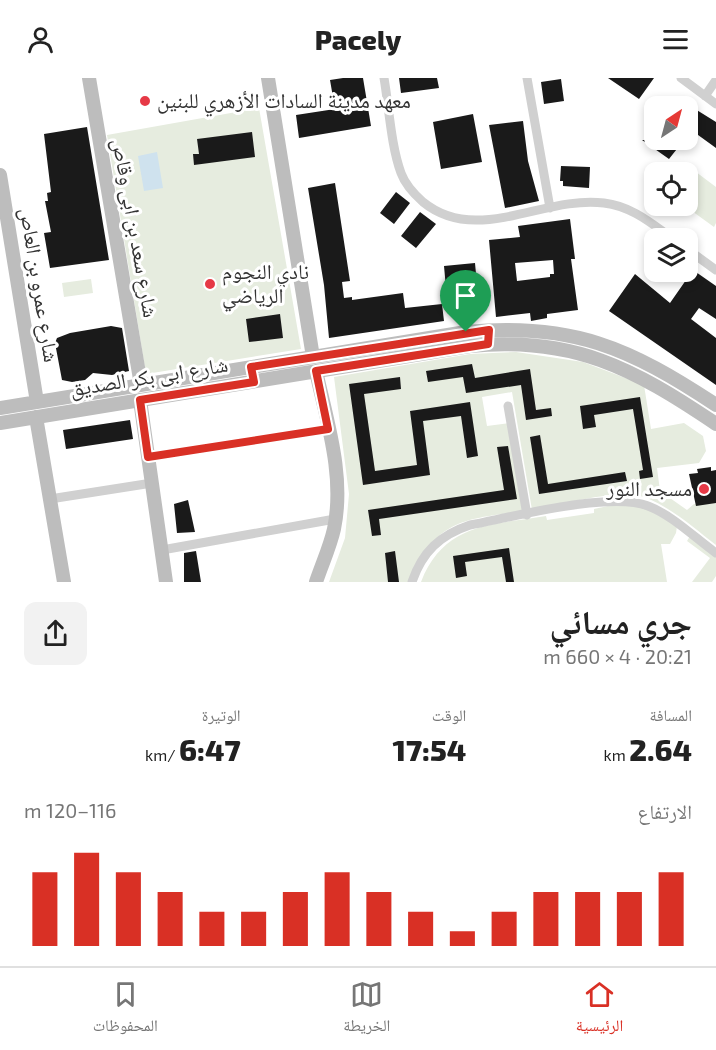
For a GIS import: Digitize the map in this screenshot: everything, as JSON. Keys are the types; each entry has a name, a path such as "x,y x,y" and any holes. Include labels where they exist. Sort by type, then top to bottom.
{"main road":[{"name":"شارع سعد بن ابى وقاص","path":"88,78 141,385"},
{"path":"268,78 313,357"},
{"name":"شارع عمرو بن العاص","path":"0,175 37,402"},
{"name":"شارع ابى بكر الصديق","path":"0,408 489,330 533,330 578,337 621,350 681,381 716,405"},
{"path":"488,344 489,330"},
{"name":"شارع ابى بكر الصديق","path":"0,423 488,344 532,345 574,352 622,368 672,395 716,424"},
{"path":"251,367 254,382"},
{"path":"316,371 337,475 335,519 316,582"},
{"path":"672,395 681,381"},
{"path":"140,400 166,582"},
{"path":"36,417 64,582"}],"street":[{"path":"384,78 400,171 412,190 428,206 447,216 469,221 582,202 611,204 639,214 658,228"},
{"path":"527,78 550,208"},
{"path":"681,78 716,104"},
{"path":"705,96 716,80"},
{"path":"698,257 716,270"},
{"path":"508,406 526,514"},
{"path":"148,457 328,429"},
{"path":"50,499 152,483"},
{"path":"412,582 424,556 448,534 470,525 606,501 632,501 658,511 716,553"},
{"path":"162,550 335,519"}],"shaded area":[{"name":"نادي النجوم الرياضي","path":"259,108 301,349 146,374 107,135"},
{"path":"698,174 716,187 714,227 698,215"},
{"path":"91,279 93,293 64,297 62,283"},
{"path":"516,352 583,362 644,385 651,429 684,423 703,436 706,451 699,463 657,468 660,491 687,510 694,504 716,503 716,545 666,508 647,498 635,495 606,496 532,510 512,392 482,397 487,426 510,423 525,511 468,520 441,534 430,545 410,582 329,582 345,538 349,494 334,377 470,354"},
{"path":"611,500 649,510 677,526 670,544 661,544 667,582 421,582 442,548 472,530 488,525 546,516 547,520 594,513 594,509 608,506"},
{"path":"690,536 716,555 716,576 712,582 692,582 710,558 687,541"}],"water":[{"path":"157,152 163,188 144,191 138,156"}],"building":[{"path":"363,78 371,126 299,138 296,115 335,109 330,80"},
{"path":"399,78 437,78 439,88 401,93"},
{"path":"608,78 654,78 639,99"},
{"path":"561,79 564,101 544,104 541,82"},
{"path":"698,111 716,122 716,148 698,135"},
{"path":"473,114 482,162 441,169 433,122"},
{"path":"523,121 528,161 539,201 505,208 489,125"},
{"path":"87,127 109,260 50,268 44,233 51,232 45,201 48,201 47,193 51,192 44,134"},
{"path":"252,132 255,157 194,165 193,154 199,154 197,139"},
{"path":"656,150 676,150 669,159"},
{"path":"561,166 590,167 589,188 563,186 563,181 560,181"},
{"path":"335,183 350,281 342,282 344,298 352,297 352,300 403,293 405,308 442,304 444,321 329,338 324,285 308,188"},
{"path":"396,192 410,203 394,224 380,213"},
{"path":"420,212 436,224 416,248 401,236"},
{"path":"570,219 575,259 571,259 578,310 547,314 547,318 531,321 530,313 496,317 489,240 520,237 518,226","holes":["553,260 554,274 550,274 550,277 517,281 515,263"]},
{"path":"475,263 477,285 446,288 444,266"},
{"path":"698,273 716,286 716,319 699,308 691,319 716,338 716,385 609,311 635,274 670,303 685,282 698,282"},
{"path":"280,314 283,338 249,342 246,319"},
{"path":"111,326 122,328 129,371 112,375 93,373 85,380 72,382 62,380 55,343 57,338 70,333"},
{"path":"472,364 475,378 530,369 536,410 551,408 552,416 526,420 521,385 466,393 463,377 428,382 426,371"},
{"path":"400,377 401,389 364,394 375,471 417,465 410,411 470,402 478,456 467,458 461,416 423,421 430,475 363,485 349,384"},
{"path":"640,397 653,477 640,479 639,471 643,470 633,409 594,415 596,427 583,429 580,406"},
{"path":"130,420 133,439 66,449 63,430"},
{"path":"540,435 548,484 625,472 627,481 539,494 530,437"},
{"path":"508,446 517,499 379,519 381,535 372,536 368,510 504,490 497,447"},
{"name":"مسجد النور","path":"711,467 711,471 716,470 716,503 696,506 689,474 698,473 697,469"},
{"path":"188,500 195,532 177,533 174,504"},
{"path":"509,548 514,582 506,582 502,557 465,562 467,576 456,578 453,556"},
{"path":"196,551 201,582 184,582 184,553"},
{"path":"395,551 399,582 388,582 385,553"}],"place":[{"name":"معهد مدينة السادات الأزهري للبنين","path":"145,101"},
{"name":"نادي النجوم الرياضي","path":"210,284"},
{"name":"مسجد النور","path":"704,489"}],"route":[{"path":"489,330 488,344 316,371 328,429 148,457 140,400 254,382 251,367 466,332 489,330"}]}
